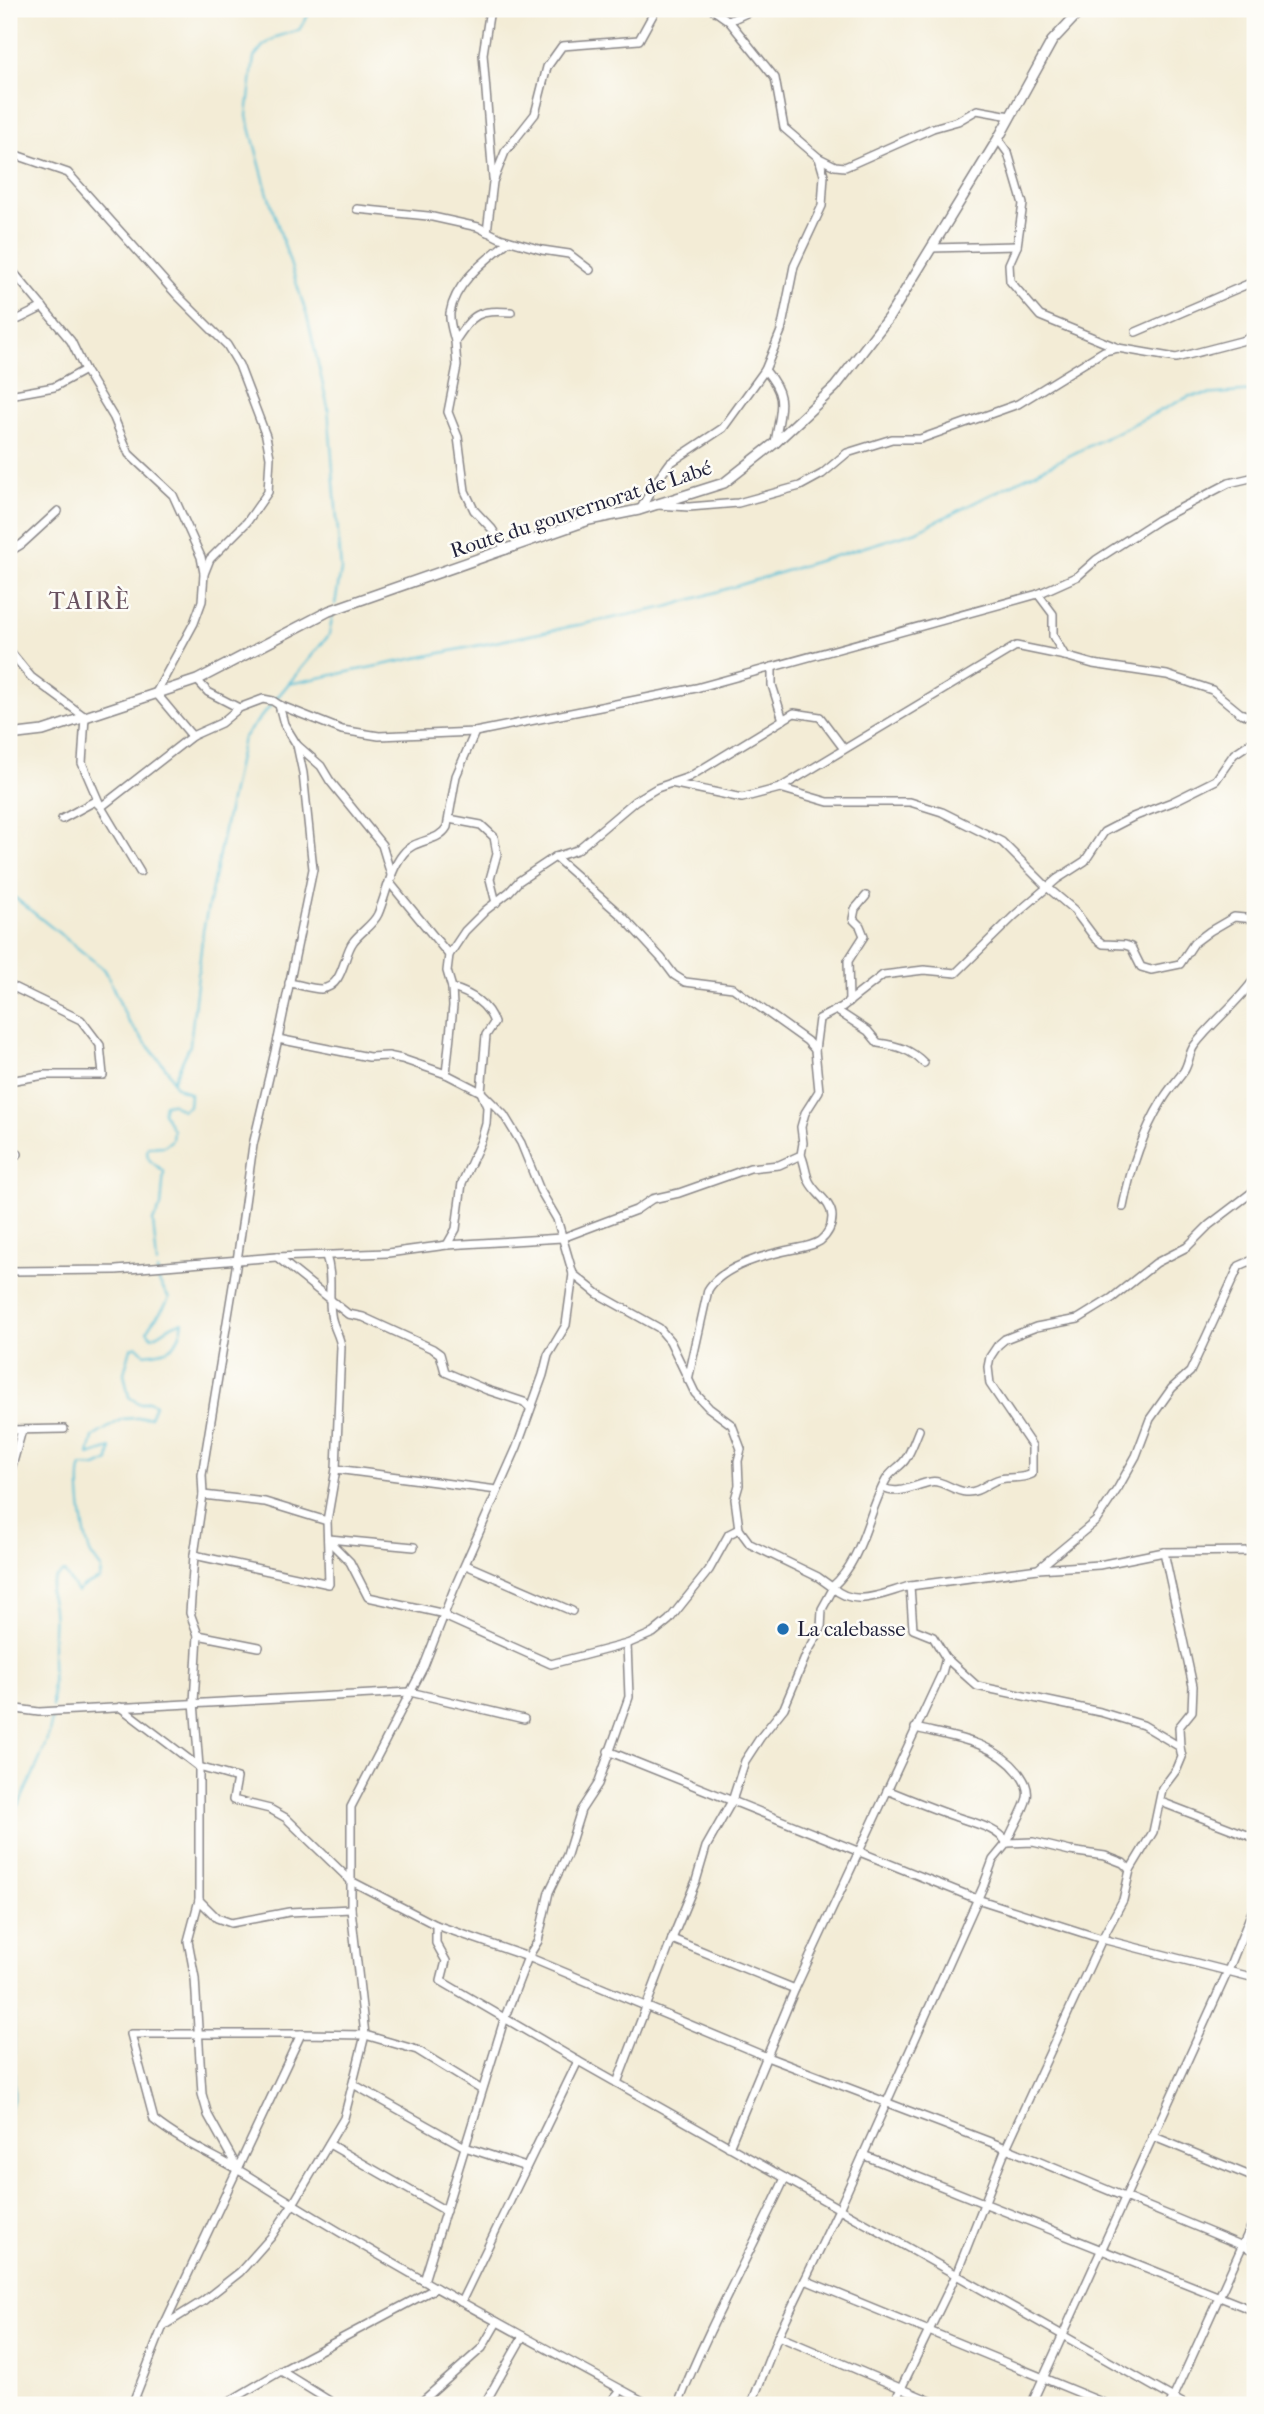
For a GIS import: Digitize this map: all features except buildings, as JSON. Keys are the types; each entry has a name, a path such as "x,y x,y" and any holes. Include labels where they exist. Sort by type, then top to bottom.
{"street":[{"path":"487,232 493,182 483,54 490,9"},
{"path":"493,182 505,152 535,114 547,67 562,46 639,40 656,9"},
{"path":"712,9 729,21 775,78 783,128 819,158 835,166 845,167 933,128 958,121 977,110 1010,116"},
{"path":"729,21 755,9"},
{"name":"Route du gouvernorat de Labé","path":"9,735 43,731 197,680 328,611 589,520 639,510 724,483 775,443 835,387 889,317 998,139 1052,41 1082,9"},
{"path":"1248,9 1255,22"},
{"path":"9,77 9,90"},
{"path":"998,139 1008,153 1023,204 1017,246 1009,264 1010,281 1040,316 1118,348 1176,358 1245,340 1255,334"},
{"path":"9,155 68,173 176,294 227,345 239,365 266,436 270,457 268,492 247,522 210,559 204,574"},
{"path":"639,510 670,463 723,428 765,370 781,331 794,266 822,206 824,175 819,158"},
{"path":"356,209 428,216 478,227 509,241 569,254 590,270"},
{"path":"506,550 474,510 465,491 458,437 448,412 457,366 450,315 459,288 509,241"},
{"path":"931,248 1017,246"},
{"path":"9,267 71,341 114,418 129,454 173,495 201,557 204,574 202,601 194,623 156,693 192,736"},
{"path":"1136,332 1255,281"},
{"path":"9,320 19,319 43,307"},
{"path":"455,341 472,318 486,311 511,312"},
{"path":"654,505 689,507 738,503 800,486 822,474 847,453 892,439 919,439 1018,404 1104,351 1118,348"},
{"path":"9,395 54,387 85,370"},
{"path":"765,370 782,397 775,443"},
{"path":"101,807 192,736 221,723 239,708 263,699 342,730 379,736 475,732 696,688 1038,594 1078,576 1096,560 1158,520 1228,483 1255,477"},
{"path":"9,552 58,512"},
{"path":"1038,594 1053,614 1053,636 1065,656"},
{"path":"671,783 742,798 780,788 1016,646 1093,664 1167,675 1212,690 1240,713 1255,718"},
{"path":"9,650 31,677 85,717 82,763 101,807 141,872"},
{"path":"772,667 772,685 783,720"},
{"path":"197,680 208,692 239,708"},
{"path":"279,705 284,724 297,745 321,766 336,789 382,845 391,881 449,955"},
{"path":"446,1074 453,1006 447,971 449,955 465,931 519,881 555,857 577,850 635,801 689,777 794,713 820,717 844,749"},
{"path":"289,983 320,989 329,986 343,970 351,944 377,916 402,854 413,844 444,833 457,776 475,732"},
{"path":"688,1381 704,1305 713,1281 739,1266 808,1247 821,1240 829,1231 832,1216 828,1204 810,1185 801,1155 801,1127 805,1113 819,1091 815,1051 819,1019 849,1002 883,975 924,970 956,973 1047,887 1085,861 1104,832 1216,780 1234,754 1255,740"},
{"path":"238,2169 208,2115 202,2094 195,1978 188,1941 199,1899 199,1767 194,1702 198,1635 190,1613 194,1555 203,1495 202,1475 253,1145 313,869 303,773 297,745"},
{"path":"780,788 828,802 910,802 942,812 1002,842 1074,910 1095,938 1103,944 1131,947 1141,967 1151,970 1180,964 1194,943 1234,917 1255,919"},
{"path":"62,819 95,801 101,807"},
{"path":"449,819 481,825 494,837 497,853 490,878 496,903"},
{"path":"555,857 623,917 674,975 685,982 733,988 807,1041 815,1051"},
{"path":"849,1002 848,961 864,936 853,919 855,909 866,896"},
{"path":"1123,1207 1136,1161 1160,1104 1173,1082 1184,1071 1193,1048 1242,997 1255,978"},
{"path":"9,985 81,1020 100,1045 103,1075 45,1075 9,1081"},
{"path":"447,1245 456,1229 462,1183 486,1124 487,1107 481,1092 486,1035 494,1023 488,1008 465,992 452,988"},
{"path":"836,1010 868,1031 878,1043 912,1051 925,1063"},
{"path":"163,2326 203,2301 240,2272 271,2237 344,2118 365,2035 351,1909 351,1807 424,1666 517,1447 548,1354 566,1325 573,1274 557,1219 540,1190 521,1143 504,1115 481,1092 446,1074 402,1059 388,1056 369,1057 278,1039"},
{"path":"9,1155 18,1154"},
{"path":"9,1271 116,1270 276,1257 388,1253 447,1245 562,1238 636,1210 652,1199 679,1193 750,1168 779,1165 801,1155"},
{"path":"883,1488 891,1492 937,1482 953,1490 969,1492 982,1489 1000,1479 1022,1479 1032,1474 1032,1446 990,1384 990,1357 998,1345 1005,1339 1036,1327 1079,1319 1112,1298 1156,1263 1187,1247 1209,1224 1255,1190"},
{"path":"194,1555 329,1584 327,1521 336,1469 341,1347 340,1336 331,1316 329,1265 326,1256"},
{"path":"276,1257 348,1314 363,1317 440,1354 445,1372 486,1390 524,1402 530,1408"},
{"path":"1038,1569 1096,1521 1136,1456 1150,1419 1171,1388 1190,1372 1239,1266 1255,1259"},
{"path":"573,1274 598,1294 659,1328 670,1341 688,1381 709,1408 732,1425 741,1449 738,1461 739,1485 735,1499 739,1529 750,1544 818,1577 842,1596 858,1600 910,1586 1038,1569 1100,1565 1164,1552 1255,1551"},
{"path":"9,1430 64,1429"},
{"path":"9,1477 22,1430"},
{"path":"617,2083 696,1881 706,1847 732,1801 746,1761 784,1708 807,1653 821,1629 822,1609 833,1588 853,1563 886,1480 895,1468 905,1462 919,1430"},
{"path":"336,1469 497,1490"},
{"path":"203,1495 265,1502 327,1521"},
{"path":"328,1539 350,1562 368,1597 444,1615 551,1664 627,1644 653,1633 669,1619 709,1570 729,1534 739,1529"},
{"path":"328,1539 414,1547"},
{"path":"893,2405 956,2275 1006,2148 1102,1939 1123,1900 1130,1870 1153,1832 1162,1789 1177,1769 1181,1758 1179,1727 1192,1711 1193,1686 1164,1552"},
{"path":"466,1565 572,1611"},
{"path":"910,1586 913,1629 933,1637 946,1658 977,1686 1143,1725 1180,1747"},
{"path":"198,1635 259,1647"},
{"path":"424,2281 505,2017 528,1956 538,1941 549,1892 567,1855 581,1810 598,1784 629,1696 627,1644"},
{"path":"729,2147 796,1989 942,1673 946,1658"},
{"path":"9,1708 38,1712 66,1711 410,1692 524,1719"},
{"path":"120,1707 199,1767 237,1778 233,1800 270,1810 286,1818 351,1881 436,1925 528,1956 767,2057 1006,2148 1255,2251"},
{"path":"751,2405 778,2336 839,2209 993,1860 1007,1843 1027,1797 1027,1787 1008,1760 994,1750 915,1728"},
{"path":"608,1751 977,1899 1102,1939 1255,1979"},
{"path":"887,1790 979,1824 1002,1836 1007,1843"},
{"path":"1161,1802 1255,1838"},
{"path":"1007,1843 1033,1842 1105,1856 1123,1863 1130,1870"},
{"path":"199,1899 217,1918 231,1923 289,1912 351,1909"},
{"path":"1031,2405 1228,1971 1255,1905"},
{"path":"436,1925 436,1943 446,1961 442,1981 1064,2336 1172,2402 1186,2405"},
{"path":"672,1939 796,1989"},
{"path":"482,2090 417,2050 365,2035 131,2034 154,2120 194,2148 238,2169 436,2288 650,2405"},
{"path":"132,2405 163,2326 301,2034"},
{"path":"461,2302 578,2061"},
{"path":"353,2084 465,2147 527,2167"},
{"path":"1152,2136 1255,2178"},
{"path":"329,2144 446,2211"},
{"path":"863,2155 1255,2311"},
{"path":"678,2405 696,2358 785,2178"},
{"path":"1172,2402 1255,2218"},
{"path":"805,2280 1109,2405"},
{"path":"223,2405 436,2288"},
{"path":"418,2405 482,2348 497,2322"},
{"path":"484,2405 523,2336"},
{"path":"778,2336 940,2405"},
{"path":"281,2371 337,2405"},
{"path":"608,2405 621,2390"}],"waterway":[{"path":"312,9 299,30 276,37 254,57 247,116 267,191 307,316 328,407 341,570 335,604"},
{"path":"289,684 667,607 917,531 1190,396 1255,391"},
{"path":"275,700 329,635 333,613"},
{"path":"174,1079 190,1045 203,931 243,738 272,704"},
{"path":"9,893 105,970 128,1021 169,1072 175,1086 190,1094 189,1106 182,1110 171,1103 165,1104 163,1112 173,1130 172,1140 164,1146 148,1147 147,1152 149,1159 164,1171 161,1207 153,1221 157,1264"},
{"path":"52,1707 54,1619 49,1592 55,1578 64,1572 77,1592 100,1579 101,1568 88,1547 83,1524 80,1496 82,1466 96,1467 109,1461 111,1448 89,1455 93,1437 122,1419 150,1417 155,1405 149,1401 140,1404 129,1397 124,1373 131,1348 137,1346 145,1354 167,1350 176,1343 181,1331 183,1322 174,1324 152,1337 147,1331 169,1298 159,1282 157,1270"},
{"path":"9,1825 42,1754 52,1713"},
{"path":"9,1931 14,1983 14,2095 9,2114"}],"place":[{"name":"La calebasse","path":"783,1629"}],"district":[{"name":"TAIRÈ","path":"90,601"}]}
